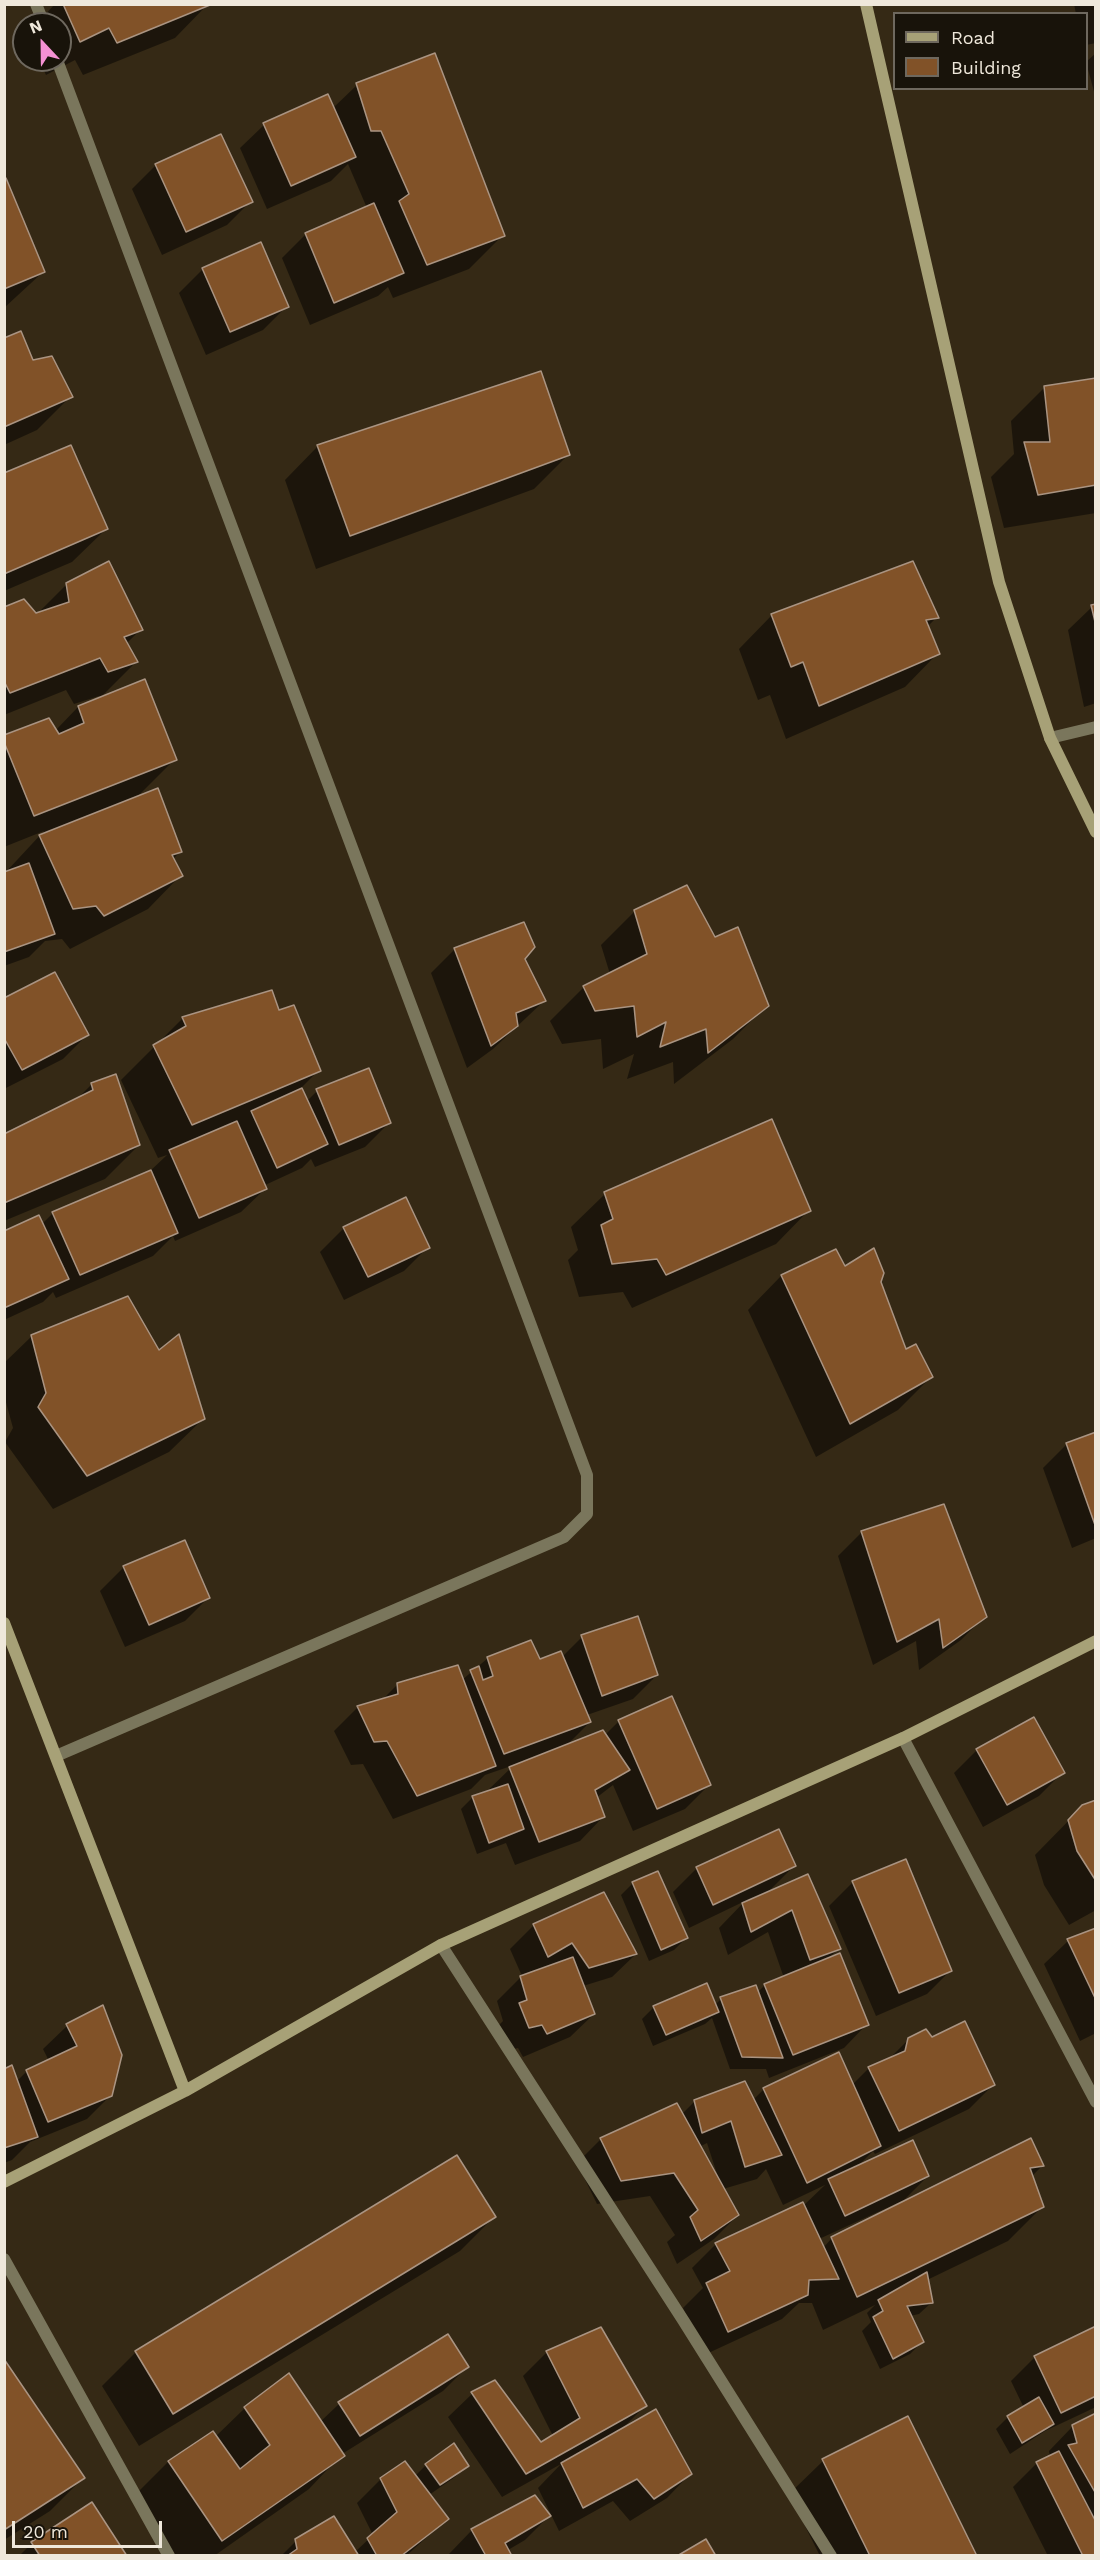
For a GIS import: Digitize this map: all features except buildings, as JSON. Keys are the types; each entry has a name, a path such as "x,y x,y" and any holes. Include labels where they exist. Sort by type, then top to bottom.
{"street":[{"path":"866,4 999,582 1050,738 1095,832"},
{"path":"56,1756 564,1537 587,1514 587,1475 61,72"},
{"path":"1050,738 1095,727"},
{"path":"4,1623 185,2091"},
{"path":"4,2182 185,2091 441,1945 903,1738 1095,1641"},
{"path":"903,1738 1095,2102"},
{"path":"441,1945 677,2310 831,2556"},
{"path":"4,2259 169,2556"}]}
